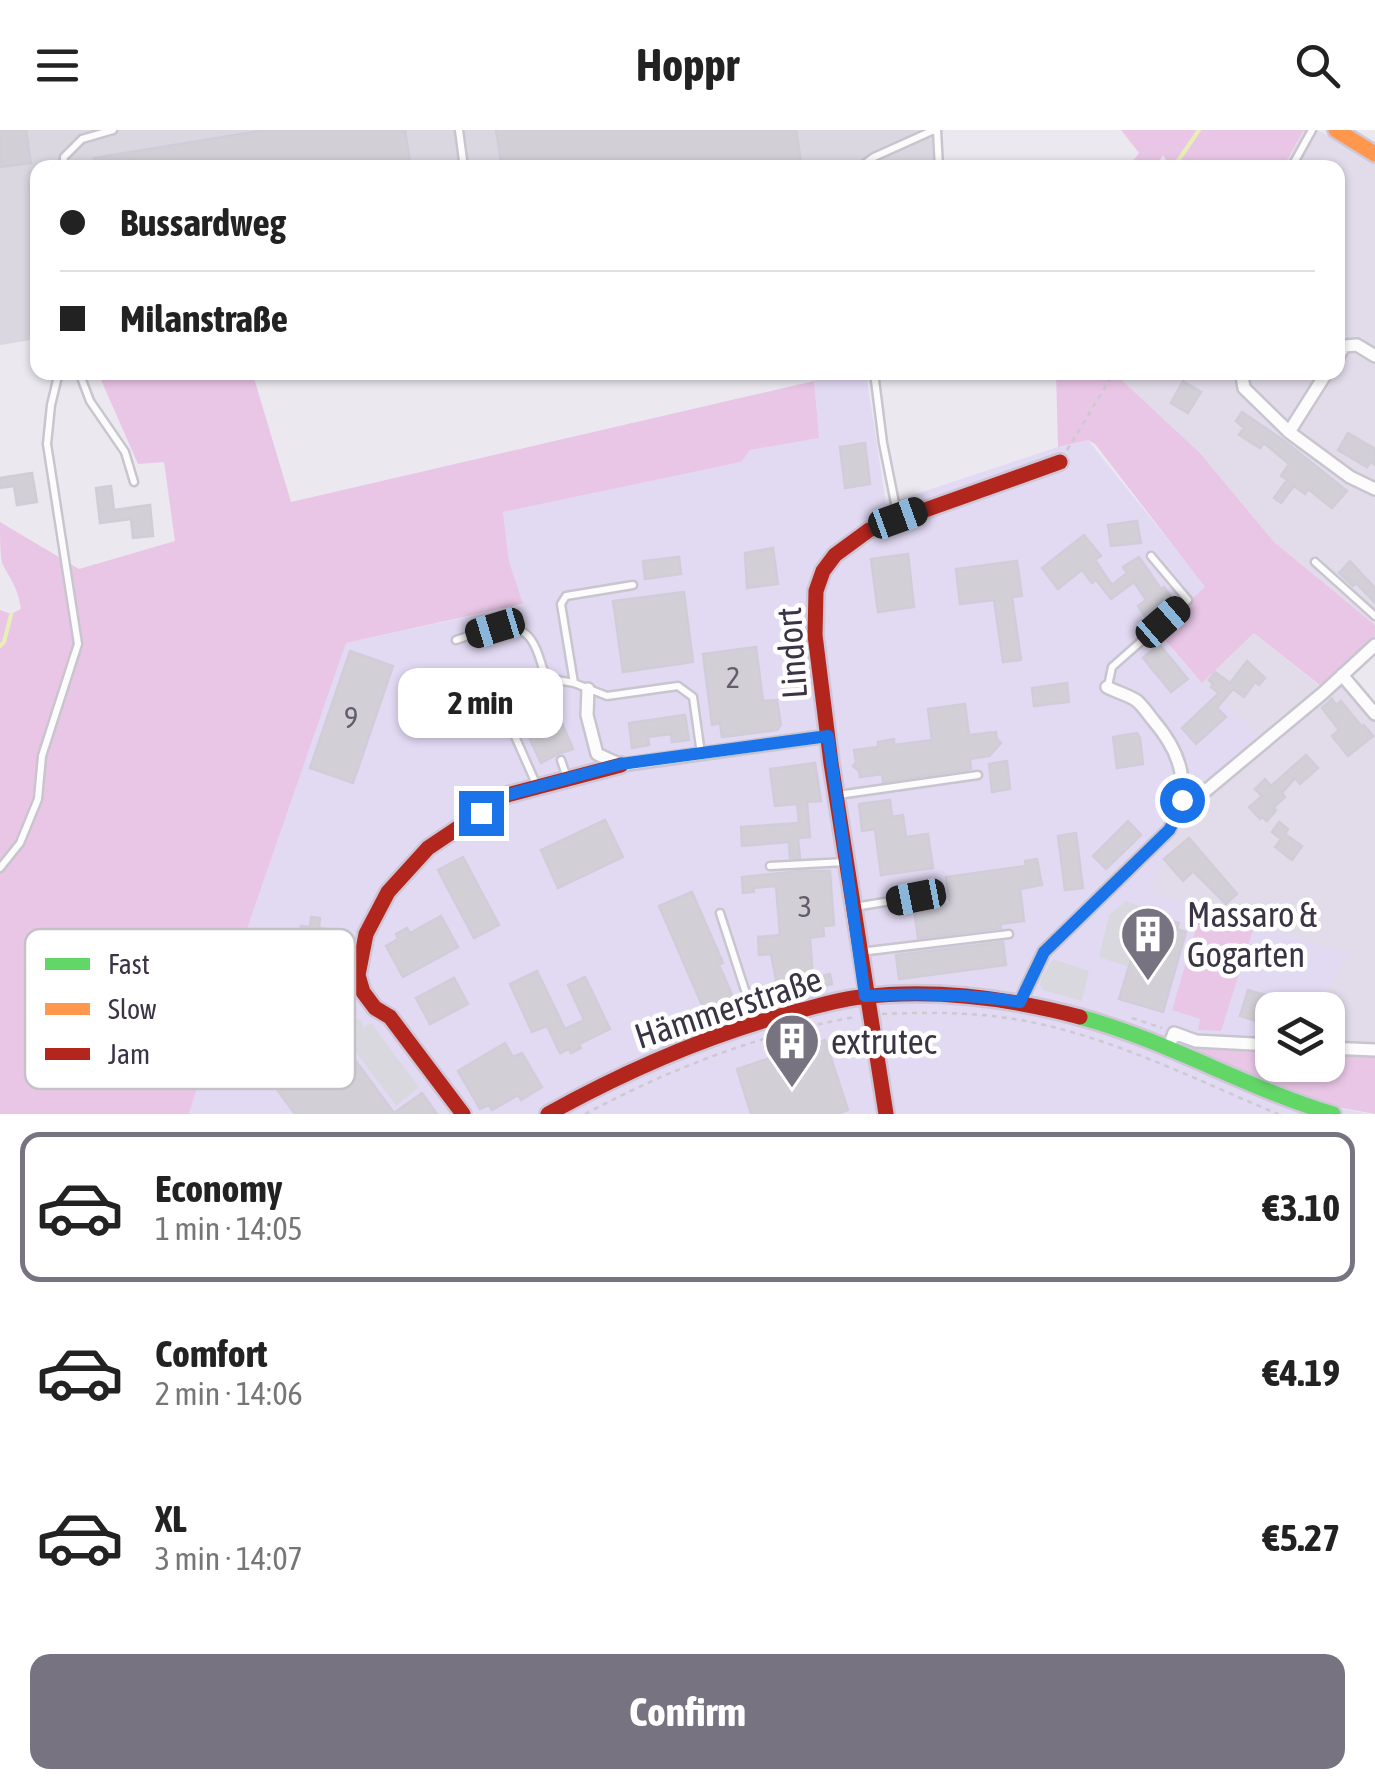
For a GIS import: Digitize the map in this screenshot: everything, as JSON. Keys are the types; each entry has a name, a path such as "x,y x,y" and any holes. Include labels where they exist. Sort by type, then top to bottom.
{"street":[{"path":"1336,130 1375,154"},
{"path":"1345,346 1358,345 1375,356"},
{"path":"1243,380 1244,388 1289,432 1350,477 1375,489"},
{"path":"1289,432 1323,380"},
{"name":"Lindort","path":"886,1114 828,736 814,610 817,587 840,547 868,530 1060,462"},
{"path":"1203,793 1375,645"},
{"path":"1342,675 1375,714"},
{"path":"1020,1002 1044,952 1169,830 1182,800 1182,772 1165,734 1136,701 1108,688"},
{"path":"588,690 587,715 597,754 621,764"},
{"path":"463,1114 390,1017 363,992 358,975 366,934 388,892 428,848 507,795 621,764 828,736"},
{"name":"Hämmerstraße","path":"548,1114 654,1060 755,1022 865,996 941,995 1020,1002 1122,1031 1276,1096 1333,1114"},
{"path":"1168,1049 1174,1033 1196,1042 1255,1044"},
{"path":"1345,1049 1375,1050"}],"lane":[{"path":"64,160 82,139 113,130"},
{"path":"459,130 463,160"},
{"path":"870,160 935,130 938,160"},
{"path":"1295,160 1312,130"},
{"path":"0,868 20,843 38,800 42,756 78,644 47,444 57,380"},
{"path":"81,380 90,401 125,452 134,482"},
{"path":"875,380 882,443 898,518"},
{"path":"1108,688 1112,667 1188,600 1150,556"},
{"path":"1315,562 1375,616"},
{"path":"574,683 561,604 566,596 633,586"},
{"path":"456,640 495,628 520,630 528,634 534,645 546,678 614,696 678,686 693,697 701,754"},
{"path":"510,725 538,787"},
{"path":"561,760 567,779"},
{"path":"836,795 978,776"},
{"path":"770,866 846,862"},
{"path":"852,908 916,897"},
{"path":"720,912 755,1022"},
{"path":"859,952 1010,934"}],"path":[{"path":"1060,462 1109,380"},
{"path":"585,1114 645,1083 749,1042 812,1024 870,1014 916,1012 1022,1020 1068,1032 1278,1114"}],"shaded area":[{"path":"0,130 931,130 933,160 30,160 30,340 0,345"},
{"path":"1121,130 1304,130 1287,160 1166,160 1163,155 1160,160 1134,160 1139,153"},
{"path":"1304,130 1316,130 1375,155 1375,625 1274,542 1200,453 1122,380 1345,380 1345,160 1287,160"},
{"path":"101,380 255,380 291,502 814,381 819,438 750,450 741,462 503,512 509,561 523,604 346,643 247,929 25,929 25,1089 197,1089 189,1114 0,1114 0,610 11,614 21,609 16,589 2,563 0,522 79,569 175,541 164,462 138,464"},
{"path":"867,380 886,504 1088,440 1206,587 1157,632 1202,683 1262,737 1201,785 1148,891 1349,954 1326,992 1255,992 1255,1044 1196,1041 1277,1096 1369,1114 189,1114 197,1089 355,1089 355,929 247,929 346,643 523,605 509,561 503,512 740,462 749,450 818,438 814,381"},
{"path":"1056,380 1122,380 1200,453 1274,542 1375,625 1375,636 1322,687 1254,633 1202,683 1157,631 1205,587 1095,444 1088,440 1058,447"},
{"path":"1254,633 1327,692 1341,680 1375,720 1375,1050 1345,1049 1345,992 1326,992 1348,954 1147,891 1201,785 1261,737 1202,683"},
{"path":"1126,901 1145,908 1129,967 1099,957 1109,915"},
{"path":"1201,911 1254,927 1221,1031 1198,1030 1200,1019 1172,1010"},
{"path":"1053,959 1089,971 1082,1001 1043,990 1042,977"},
{"path":"355,1018 362,1020 363,1028 371,1023 419,1087 396,1106 355,1050"},
{"path":"1196,1041 1255,1044 1255,1082 1345,1082 1345,1049 1375,1050 1375,1114 1277,1096 1190,1058"}],"building":[{"path":"0,130 26,130 30,163 0,167"},
{"path":"265,130 405,130 410,160 94,160"},
{"path":"496,130 796,130 801,160 501,160"},
{"path":"1183,381 1201,392 1188,413 1171,403"},
{"path":"1242,412 1347,491 1332,508 1308,489 1305,494 1294,486 1281,503 1274,498 1287,480 1281,476 1289,464 1264,443 1260,448 1239,435 1244,428 1236,421"},
{"path":"1348,433 1375,449 1375,465 1371,462 1367,467 1338,450"},
{"path":"865,443 870,484 845,488 840,447"},
{"path":"32,473 37,502 17,505 14,486 0,488 0,478"},
{"path":"111,486 114,510 150,505 153,536 133,538 131,519 100,523 96,488"},
{"path":"1137,521 1141,543 1111,546 1108,525"},
{"path":"1084,535 1101,556 1095,560 1112,585 1127,573 1123,567 1139,557 1173,600 1167,608 1146,618 1138,606 1146,600 1134,582 1111,599 1082,570 1058,589 1042,568"},
{"path":"773,548 778,584 747,588 745,553"},
{"path":"908,554 914,607 878,612 871,559"},
{"path":"679,557 681,574 645,579 643,561"},
{"path":"1017,561 1022,596 1012,597 1021,660 1003,662 994,600 960,604 956,569"},
{"path":"1350,561 1375,588 1375,603 1356,583 1353,586 1339,573"},
{"path":"684,592 693,662 623,672 613,601"},
{"path":"1159,644 1188,679 1171,692 1143,658"},
{"path":"756,647 763,701 777,700 781,725 777,730 722,737 720,723 712,725 703,654"},
{"path":"350,651 393,666 353,783 310,768"},
{"path":"1247,661 1265,678 1259,685 1255,682 1244,697 1233,689 1217,708 1226,717 1196,744 1182,728 1219,693 1209,680 1215,672 1230,683"},
{"path":"1067,683 1069,702 1034,706 1032,688"},
{"path":"1332,699 1336,705 1341,701 1373,736 1348,756 1332,736 1339,730 1322,708"},
{"path":"965,704 969,735 996,732 1001,743 989,756 970,759 971,769 883,782 882,774 860,777 853,766 854,750 878,747 878,742 894,739 894,745 932,740 928,709"},
{"path":"685,715 689,740 672,742 671,734 648,737 649,745 632,748 629,723"},
{"path":"560,718 573,749 541,763 527,733"},
{"path":"1137,733 1143,764 1117,768 1113,737"},
{"path":"1306,755 1318,768 1300,784 1295,778 1267,821 1260,819 1249,807 1262,796 1255,789 1265,779 1271,786"},
{"path":"1007,761 1010,789 992,792 989,764"},
{"path":"815,763 821,801 807,802 810,837 798,838 800,858 790,858 789,842 742,846 741,827 799,823 797,804 775,806 770,769"},
{"path":"890,800 892,817 903,815 906,837 928,834 933,868 881,875 875,829 862,831 859,804"},
{"path":"605,820 623,857 558,888 541,850"},
{"path":"1128,821 1141,835 1106,869 1093,856"},
{"path":"1279,822 1288,829 1285,834 1302,846 1292,860 1275,847 1281,839 1272,832"},
{"path":"1076,833 1083,888 1065,890 1058,836"},
{"path":"1189,838 1237,894 1226,904 1193,871 1183,881 1164,859"},
{"path":"463,857 499,925 474,938 438,870"},
{"path":"1037,859 1042,885 1020,889 1024,921 1000,924 1001,928 918,938 914,909 950,904 946,877 1026,866 1025,861"},
{"path":"830,871 834,925 823,926 824,936 810,938 813,978 830,974 832,984 790,994 788,983 777,985 771,954 759,955 758,937 780,935 776,886 743,893 742,877"},
{"path":"692,892 734,999 705,1012 659,906"},
{"name":"Massaro & Gogarten","path":"1149,914 1179,923 1177,929 1186,932 1163,1012 1119,999 1132,957 1140,960 1150,928 1145,927"},
{"path":"441,916 458,947 403,977 386,946 407,928 410,933"},
{"path":"311,917 320,918 319,928 328,929 301,929 310,927"},
{"path":"1003,942 1006,965 899,979 896,955"},
{"path":"537,971 565,1029 584,1020 568,985 585,977 610,1029 579,1044 581,1048 571,1053 569,1049 560,1053 547,1026 532,1032 510,984"},
{"path":"454,978 468,1004 430,1024 416,998"},
{"path":"1248,990 1255,992 1255,1021 1240,1016"},
{"name":"extrutec","path":"825,1040 848,1110 837,1114 751,1114 737,1069"},
{"path":"505,1043 513,1057 522,1053 542,1087 521,1100 518,1095 492,1110 489,1105 480,1109 458,1071"},
{"path":"355,1060 394,1113 422,1093 437,1114 295,1114 278,1091 355,1089"}],"waterway":[{"path":"1178,160 1199,130"},
{"path":"0,646 11,615"}],"traffic: fast":[{"path":"1080,1017 1333,1114"}],"traffic: slow":[{"path":"1336,130 1375,154"}],"traffic: jam":[{"path":"886,1114 831,763 815,635 816,591 823,571 835,555 869,530 1060,462"},
{"path":"463,1114 390,1017 375,1008 363,992 358,975 366,934 388,892 428,848 507,795 621,765"},
{"path":"548,1114 640,1067 703,1041 846,999 944,994 999,1000 1080,1017"}],"place":[{"name":"Massaro & Gogarten","path":"1148,983"},
{"name":"extrutec","path":"792,1090"}],"route":[{"path":"481,813 507,795 621,764 828,736 865,996 941,995 1020,1002 1044,952 1169,830 1182,800"}]}
